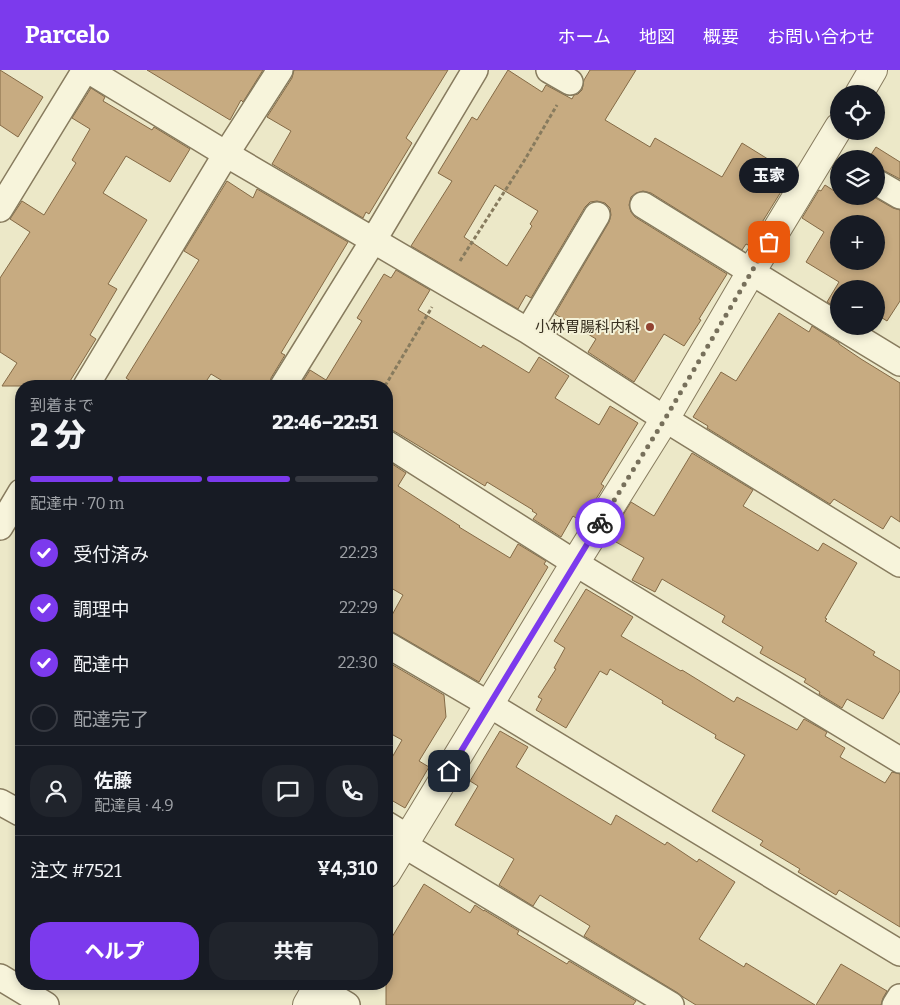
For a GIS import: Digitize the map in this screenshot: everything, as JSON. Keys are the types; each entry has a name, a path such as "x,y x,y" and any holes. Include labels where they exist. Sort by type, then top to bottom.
{"street":[{"path":"0,209 86,70 528,331 665,419 900,564"},
{"path":"90,380 226,154 280,70"},
{"path":"287,380 373,241 475,70"},
{"path":"864,85 873,70"},
{"path":"393,855 400,836 490,705 575,563 665,419 751,272 830,157"},
{"path":"885,187 900,196"},
{"path":"643,205 830,320"},
{"path":"528,331 596,215"},
{"path":"853,335 900,364"},
{"path":"393,447 575,563 900,760"},
{"path":"0,527 15,502"},
{"path":"393,648 900,952"},
{"path":"0,802 15,810"},
{"path":"400,836 671,1005"},
{"path":"0,977 15,986"},
{"path":"21,990 46,1005"},
{"path":"314,990 347,1005"},
{"path":"895,1005 900,997"}],"path":[{"path":"389,380 524,161 560,76"}],"building":[{"path":"0,70 43,97 18,137 0,125"},
{"path":"147,70 263,70 243,102 241,100 230,120"},
{"path":"294,70 448,70 406,138 412,143 369,214 366,212 363,218 272,164 291,131 267,117 292,78"},
{"path":"508,70 542,92 546,85 572,99 574,95 582,90 584,80 590,70 636,70 605,120 650,147 655,138 722,177 742,143 792,174 748,245 746,244 742,250 651,193 643,191 631,197 629,205 635,217 727,274 684,346 664,334 634,382 588,352 596,339 555,314 609,222 610,208 605,203 590,202 585,207 531,298 526,295 518,309 411,246 452,181 438,173 472,117 477,120","holes":["495,185 538,211 530,224 532,226 507,266 464,237"]},
{"path":"91,88 105,97 103,101 152,130 154,127 190,149 170,182 126,156 103,193 147,220 108,284 117,289 90,335 96,339 71,380 15,380 15,386 2,386 17,363 0,352 0,278 30,232 10,219 22,201 44,215 76,163 72,160 90,129 72,118"},
{"path":"885,153 900,162 900,179 885,171"},
{"path":"227,181 253,198 257,189 348,242 281,353 285,355 270,380 221,380 211,374 207,380 129,380 126,378 199,260 184,251"},
{"path":"825,185 830,188 830,205 885,205 885,203 900,210 900,301 887,321 885,320 885,280 836,280 806,262 824,232 802,218 819,190 821,191"},
{"path":"396,270 430,290 418,310 481,348 483,345 529,373 539,357 569,376 555,398 599,425 610,406 638,423 601,484 604,486 582,522 573,516 561,537 533,519 537,514 533,510 487,482 485,486 393,431 393,380 326,380 362,321 357,318 384,274 391,278"},
{"path":"779,313 809,332 812,326 900,383 900,522 891,516 883,529 834,499 830,504 707,428 708,426 693,417 721,372 736,381"},
{"path":"310,370 326,380 304,380"},
{"path":"692,453 753,490 743,506 818,551 823,543 857,563 825,621 875,652 873,655 900,671 900,691 883,719 847,699 842,708 819,694 820,692 804,682 806,679 760,653 763,647 722,622 725,616 662,579 655,592 632,580 644,558 609,538 631,502 654,516"},
{"path":"393,465 406,473 398,486 459,527 510,558 518,544 546,561 544,564 548,567 479,682 393,632 393,613 403,595 393,589"},
{"path":"586,589 633,617 621,636 734,702 737,697 797,730 804,719 827,732 825,736 845,748 840,757 885,783 892,772 900,774 900,927 839,890 836,895 798,872 800,869 760,845 763,841 712,811 745,755 715,738 716,735 610,669 607,675 600,671 566,728 536,710 542,699 538,697 556,669 554,668 565,648 554,641"},
{"path":"393,665 444,695 446,717 419,761 429,767 405,808 393,801 393,756 402,740 393,735"},
{"path":"500,731 528,747 516,767 611,825 616,815 665,845 667,842 697,862 699,859 735,882 699,939 744,967 746,963 815,1005 696,1005 584,936 590,926 540,895 533,906 499,885 514,859 455,825 478,786 470,781"},
{"path":"424,884 470,913 475,905 519,931 517,934 567,964 569,961 636,1001 633,1005 386,1005 386,990 393,990 393,935"},
{"path":"841,964 887,991 881,1005 816,1005"}],"way so far":[{"path":"600,523 665,419 769,242"}],"place":[{"name":"玉家","path":"769,242"},
{"name":"小林胃腸科内科","path":"650,327"}],"route":[{"path":"449,771 600,523"}]}
